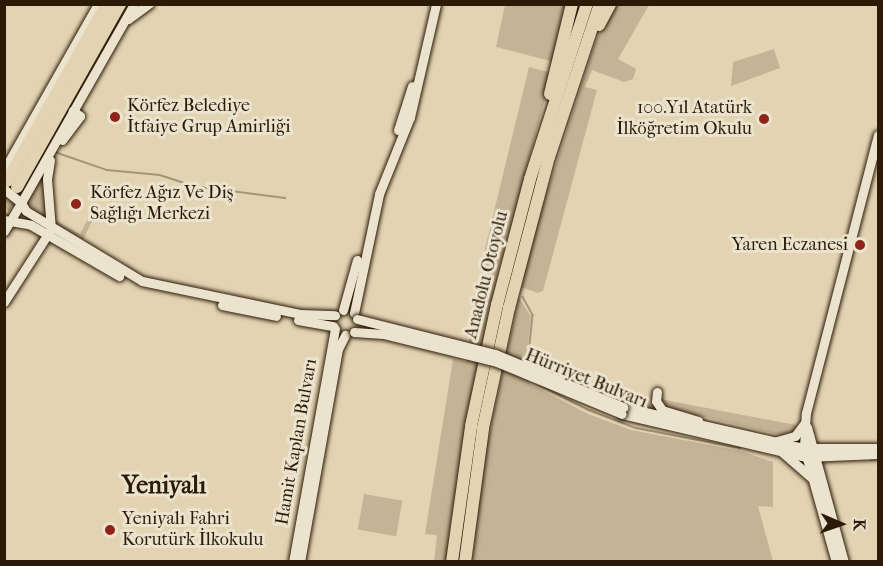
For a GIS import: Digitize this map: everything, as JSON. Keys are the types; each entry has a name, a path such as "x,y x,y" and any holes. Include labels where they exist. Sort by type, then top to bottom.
{"highway":[{"path":"8,182 107,4"},
{"path":"8,182 120,4"},
{"path":"530,179 572,4"},
{"name":"Anadolu Otoyolu","path":"452,561 481,377 530,179 587,4"},
{"name":"Anadolu Otoyolu","path":"465,561 495,369 532,217 600,4"},
{"path":"567,104 610,4"}],"main road":[{"path":"98,4 8,182 29,214 50,232 140,286 350,333"},
{"path":"4,302 50,232 49,162 134,4"},
{"path":"126,20 150,4"},
{"name":"Hamit Kaplan Bulvarı","path":"293,561 334,328 373,192 410,92 429,4"},
{"name":"Hamit Kaplan Bulvarı","path":"300,561 338,349 350,333 356,316 379,194 410,117 436,4"},
{"path":"4,231 8,220 21,203 76,113"},
{"path":"844,561 817,478 774,446 795,436 805,422 879,135"},
{"path":"8,220 26,222 50,232 142,280 290,312 339,313"},
{"name":"Hürriyet Bulvarı","path":"339,313 495,354 623,411 731,433 774,446"},
{"name":"Hürriyet Bulvarı","path":"350,333 383,334 497,362 623,411 774,446 810,452 879,454"},
{"path":"657,392 656,401 662,410 731,433"},
{"path":"805,422 827,452 817,478"},
{"path":"805,422 836,561"},
{"name":"Hürriyet Bulvarı","path":"827,452 879,448"}],"shaded area":[{"path":"505,5 567,5 554,62 496,47"},
{"path":"614,5 649,5 618,59 636,69 633,79 624,82 592,70 585,87 597,90 543,291 538,293 521,287 537,223 596,41"},
{"path":"774,49 780,68 731,86 733,62"},
{"path":"529,67 552,73 496,282 475,380 446,561 434,561 437,535 425,534 453,359 466,362 476,292 484,276 493,273 482,261"},
{"path":"43,175 46,215 43,216 29,207 27,198"},
{"path":"51,199 56,221 80,234 94,207 98,209 83,240 54,224"},
{"path":"519,298 531,316 525,376 530,384 588,414 631,430 741,451 773,462 773,507 758,506 773,561 472,562 486,449"},
{"path":"569,376 645,395 657,413 614,398"},
{"path":"660,399 797,427 796,431 781,435 664,407"},
{"path":"364,494 402,501 396,536 358,529"}],"waterway":[{"path":"55,152 107,170 160,175 193,186 285,198"},
{"path":"523,297 533,315 528,364"},
{"path":"539,385 589,410 636,428 740,448"},
{"path":"871,460 878,459"}],"tunnel":[{"path":"4,208 17,187"}],"place":[{"name":"Körfez Belediye İtfaiye Grup Amirliği","path":"115,117"},
{"name":"100.Yıl Atatürk İlköğretim Okulu","path":"764,119"},
{"name":"Körfez Ağız Ve Diş Sağlığı Merkezi","path":"76,204"},
{"name":"Yaren Eczanesi","path":"860,245"},
{"name":"Yeniyalı Fahri Korutürk İlkokulu","path":"110,530"}],"district":[{"name":"Yeniyalı","path":"164,486"}]}
